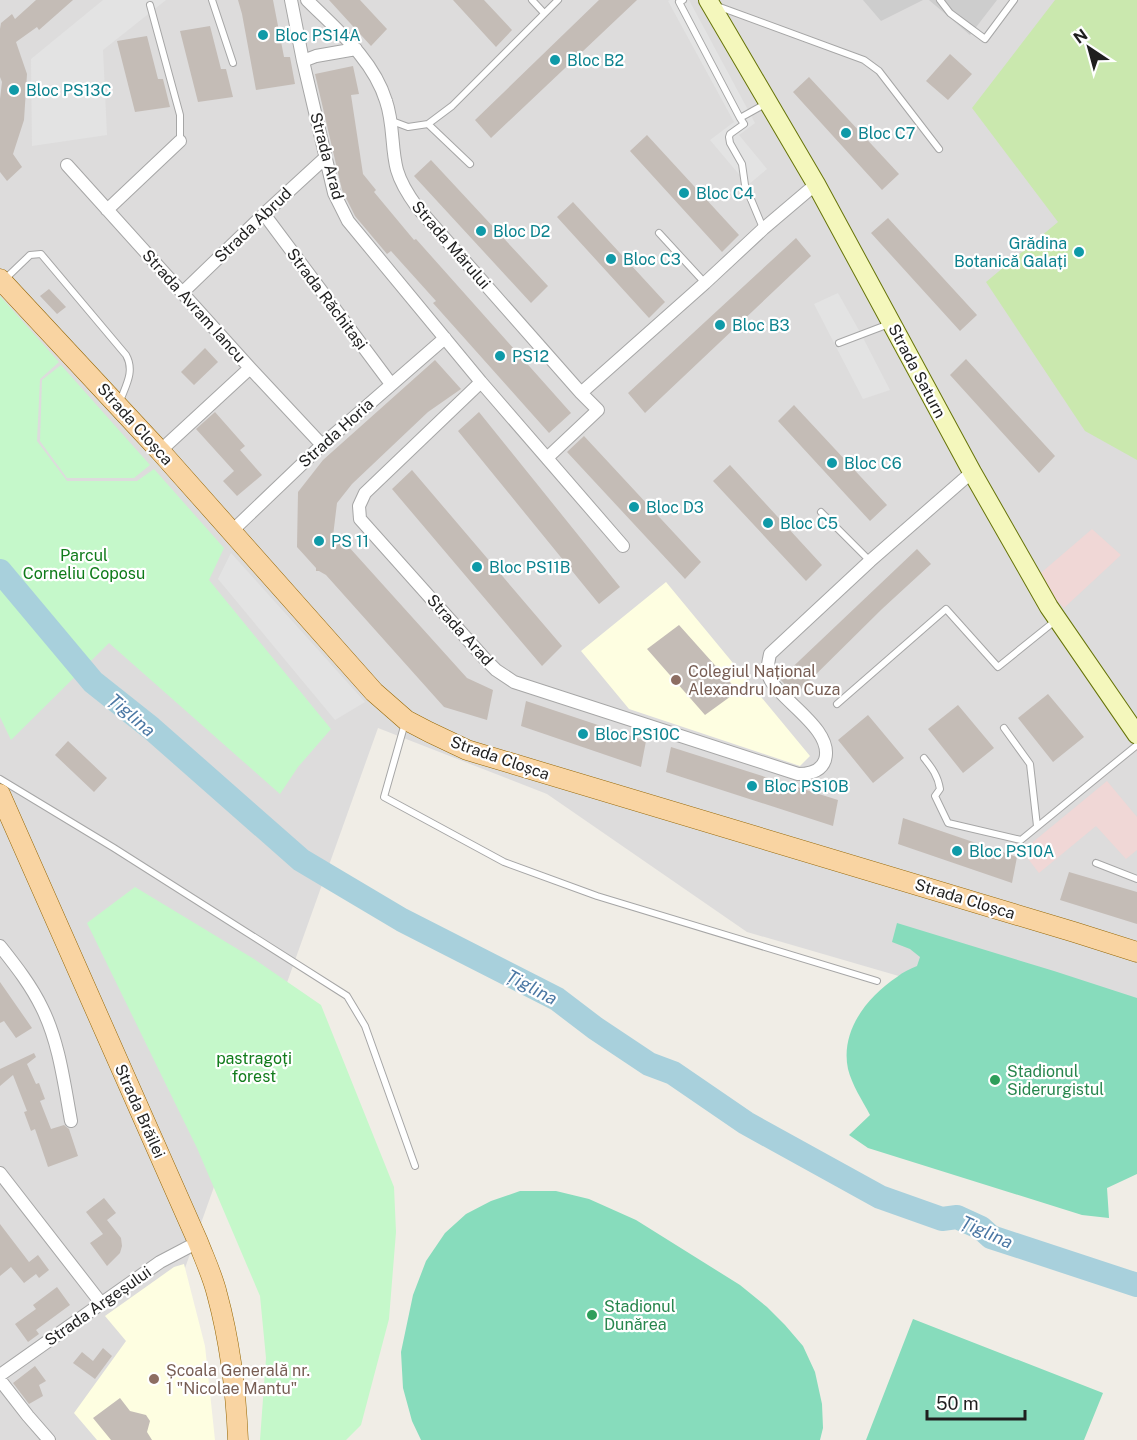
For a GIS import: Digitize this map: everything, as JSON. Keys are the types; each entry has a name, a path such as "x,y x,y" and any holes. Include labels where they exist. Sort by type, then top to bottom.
{"main road":[{"name":"Strada Cloșca","path":"1,280 160,451 374,692 406,720 467,750 1137,952"},
{"name":"Strada Brăilei","path":"0,794 198,1242 217,1292 227,1333 236,1398 238,1440"}],"street":[{"name":"Strada Arad","path":"291,0 334,193 348,221 481,382 623,546"},
{"name":"Strada Mărului","path":"307,0 356,49 378,80 391,120 397,170 405,191 598,411 547,458"},
{"name":"Strada Saturn","path":"709,2 816,184 972,472 1057,619 1137,735"},
{"path":"303,61 316,56 356,49"},
{"path":"107,210 180,141"},
{"name":"Strada Abrud","path":"182,293 325,158"},
{"name":"Strada Avram Iancu","path":"67,165 322,445"},
{"path":"581,393 816,184"},
{"name":"Strada Răchitași","path":"264,214 391,384"},
{"name":"Strada Horia","path":"231,532 322,445 445,338"},
{"path":"160,451 250,368"},
{"name":"Strada Arad","path":"481,382 365,493 359,506 360,519 485,659 514,682 798,774 811,774 824,764 827,752 820,734 770,680 767,667 770,654 870,561"},
{"path":"870,561 972,472"},
{"path":"0,946 30,987 51,1028 63,1074 71,1121"},
{"path":"0,1173 101,1303"},
{"name":"Strada Argeșului","path":"0,1378 160,1262 198,1242"},
{"path":"0,1378 49,1440"}],"lane":[{"path":"212,0 233,63"},
{"path":"532,0 544,12"},
{"path":"391,120 408,127 428,124 452,106 558,0"},
{"path":"683,0 679,2 744,124 730,134 730,143 742,164 745,185 763,229"},
{"path":"940,0 950,13 986,39 1014,0"},
{"path":"709,2 864,60 879,71 939,149"},
{"path":"150,5 180,115 180,141"},
{"path":"740,118 768,102"},
{"path":"428,124 470,164"},
{"path":"659,233 705,283"},
{"path":"1,280 30,255 41,254 130,362 131,373 119,406"},
{"path":"838,343 892,323"},
{"path":"820,512 870,561"},
{"path":"837,704 946,609 998,667 1057,619"},
{"path":"406,720 384,797 504,862 597,896 877,981"},
{"path":"1004,728 1030,764 1037,826"},
{"path":"924,758 938,780 940,789 935,796 948,823 1021,840 1137,745"},
{"path":"0,780 114,848 347,996 365,1026 415,1166"},
{"path":"1096,863 1137,879"}],"shaded area":[{"path":"0,0 1137,0 1137,1049 995,1004 747,932 547,794 378,728 170,1310 192,1440 0,1440"},
{"path":"103,0 166,0 103,50 107,135 32,146 31,59"},
{"path":"689,0 755,123 739,135 767,169 748,185 710,140 734,122 668,1"},
{"path":"863,0 923,0 881,21"},
{"path":"929,0 997,0 970,35"},
{"path":"838,293 890,390 863,399 814,304"},
{"path":"1092,529 1121,555 1064,608 1035,578"},
{"path":"231,553 365,702 335,720 218,579"},
{"name":"Colegiul Național Alexandru Ioan Cuza","path":"666,582 810,756 800,766 629,709 581,651"},
{"path":"1107,781 1137,817 1137,850 1126,859 1096,826 1039,873 1022,851"},
{"name":"Școala Generală nr. 1 \"Nicolae Mantu\"","path":"184,1264 205,1346 215,1440 97,1440 74,1413 126,1341 105,1316 174,1267"}],"green space":[{"name":"Grădina Botanică Galați","path":"1055,0 1137,0 1137,460 1085,431 986,282 1058,222 972,108"},
{"name":"Parcul Corneliu Coposu","path":"0,296 59,362 40,379 37,441 67,481 137,481 154,469 224,548 209,580 331,729 298,767 280,794 109,643 11,740 0,717"},
{"path":"61,365 150,465 134,478 67,478 40,441 42,380"},
{"name":"pastragoți forest","path":"135,887 254,959 321,1005 394,1187 396,1232 389,1319 361,1425 346,1440 260,1440 266,1358 260,1296 197,1148 87,923"},
{"name":"Stadionul Siderurgistul","path":"897,923 1137,998 1137,1174 1107,1188 1109,1218 1082,1215 868,1148 849,1135 870,1115 848,1069 848,1041 852,1028 858,1016 876,994 899,975 917,966 920,957 910,949 892,942"},
{"name":"Stadionul Dunărea","path":"520,1191 556,1191 589,1199 636,1220 740,1285 767,1307 803,1346 815,1372 822,1404 823,1428 820,1440 421,1440 412,1421 403,1388 401,1352 413,1295 426,1261 445,1233 466,1214 491,1201"},
{"path":"913,1319 1103,1393 1084,1440 866,1440"}],"building":[{"name":"Bloc PS13C","path":"36,0 73,0 39,30 37,27 16,42 27,74 24,120 13,154 22,167 7,181 0,172 2,82 0,77 0,29 1,23 12,14 15,19"},
{"name":"Bloc PS14A","path":"238,0 273,0 284,57 290,57 295,84 256,90"},
{"path":"329,0 360,0 387,29 371,46"},
{"path":"453,0 484,0 512,30 496,47"},
{"name":"Bloc B2","path":"599,0 637,0 491,138 475,120"},
{"path":"210,26 221,69 226,69 233,97 198,102 180,31"},
{"path":"147,36 158,79 163,79 170,107 135,112 117,41"},
{"path":"950,54 972,74 948,100 926,81"},
{"path":"353,66 359,94 351,95 363,174 376,190 374,192 414,240 416,239 571,413 549,433 433,303 436,301 391,251 387,254 355,216 342,190 315,74"},
{"name":"Bloc C7","path":"809,77 899,174 882,190 793,92"},
{"name":"Bloc C4","path":"647,135 739,235 722,252 630,151"},
{"name":"Bloc D2","path":"431,160 548,286 531,303 414,176"},
{"name":"Bloc C3","path":"573,202 665,302 649,318 557,217"},
{"path":"888,218 977,315 960,331 871,233"},
{"name":"Bloc B3","path":"796,238 811,256 645,413 628,393"},
{"path":"49,289 66,307 57,314 40,296"},
{"path":"205,348 218,362 194,385 181,372"},
{"path":"966,359 1055,456 1039,473 950,375"},
{"name":"PS 11","path":"435,360 461,389 428,412 352,484 337,503 333,536 348,546 467,678 493,690 487,720 444,707 326,575 316,571 316,568 297,547 298,492 323,460"},
{"name":"Bloc C6","path":"794,405 887,505 870,521 778,421"},
{"path":"215,412 245,446 240,450 262,475 237,496 223,481 234,471 196,429"},
{"path":"479,412 620,587 599,604 458,431"},
{"name":"Bloc D3","path":"584,436 701,562 685,579 567,452"},
{"name":"Bloc C5","path":"730,465 822,565 806,581 713,481"},
{"name":"Bloc PS11B","path":"412,470 562,646 542,666 392,489"},
{"path":"917,549 931,564 795,695 780,679"},
{"name":"Colegiul Național Alexandru Ioan Cuza","path":"679,625 738,691 705,715 647,649"},
{"path":"1048,694 1084,737 1053,762 1018,718"},
{"name":"Bloc PS10C","path":"526,701 646,741 641,767 521,726"},
{"path":"958,705 994,748 963,773 928,729"},
{"path":"868,715 904,758 873,783 838,740"},
{"path":"68,741 107,778 94,792 55,755"},
{"name":"Bloc PS10B","path":"671,747 838,800 833,826 666,772"},
{"name":"Bloc PS10A","path":"903,818 1017,857 1012,883 898,844"},
{"path":"1069,872 1137,892 1137,924 1060,900"},
{"path":"0,982 32,1028 16,1038 4,1021 0,1023"},
{"path":"34,1053 36,1057 27,1064 36,1084 39,1083 45,1099 40,1101 51,1129 64,1125 69,1129 78,1156 48,1167 35,1129 31,1131 24,1112 27,1111 13,1075 0,1086 0,1069"},
{"path":"104,1198 116,1213 107,1220 121,1238 122,1246 120,1253 107,1266 90,1243 103,1234 86,1212"},
{"path":"0,1224 29,1262 38,1255 49,1270 39,1278 36,1274 24,1283 11,1267 0,1276"},
{"path":"57,1287 70,1305 36,1330 39,1334 28,1342 15,1324 36,1309 33,1305"},
{"path":"103,1348 112,1356 95,1379 73,1363 82,1352 93,1361"},
{"path":"35,1366 46,1381 39,1385 43,1396 29,1404 13,1383"},
{"path":"120,1398 130,1411 146,1415 150,1421 147,1432 152,1440 111,1440 93,1418"}],"waterway":[{"name":"Țiglina","path":"0,571 93,682 151,728 301,860 402,920 557,999 649,1064 673,1073 746,1123 880,1197 942,1219 957,1217 981,1228 991,1237 1137,1285"}],"place":[{"name":"Bloc PS14A","path":"263,35"},
{"name":"Bloc B2","path":"555,60"},
{"name":"Bloc PS13C","path":"14,90"},
{"name":"Bloc C7","path":"846,133"},
{"name":"Bloc C4","path":"684,193"},
{"name":"Bloc D2","path":"481,231"},
{"name":"Grădina Botanică Galați","path":"1079,252"},
{"name":"Bloc C3","path":"611,259"},
{"name":"Bloc B3","path":"720,325"},
{"name":"PS12","path":"500,356"},
{"name":"Bloc C6","path":"832,463"},
{"name":"Bloc D3","path":"634,507"},
{"name":"Bloc C5","path":"768,523"},
{"name":"PS 11","path":"319,541"},
{"name":"Bloc PS11B","path":"477,567"},
{"name":"Colegiul Național Alexandru Ioan Cuza","path":"676,680"},
{"name":"Bloc PS10C","path":"583,734"},
{"name":"Bloc PS10B","path":"752,786"},
{"name":"Bloc PS10A","path":"957,851"},
{"name":"Stadionul Siderurgistul","path":"995,1080"},
{"name":"Stadionul Dunărea","path":"592,1315"},
{"name":"Școala Generală nr. 1 \"Nicolae Mantu\"","path":"154,1379"}]}
